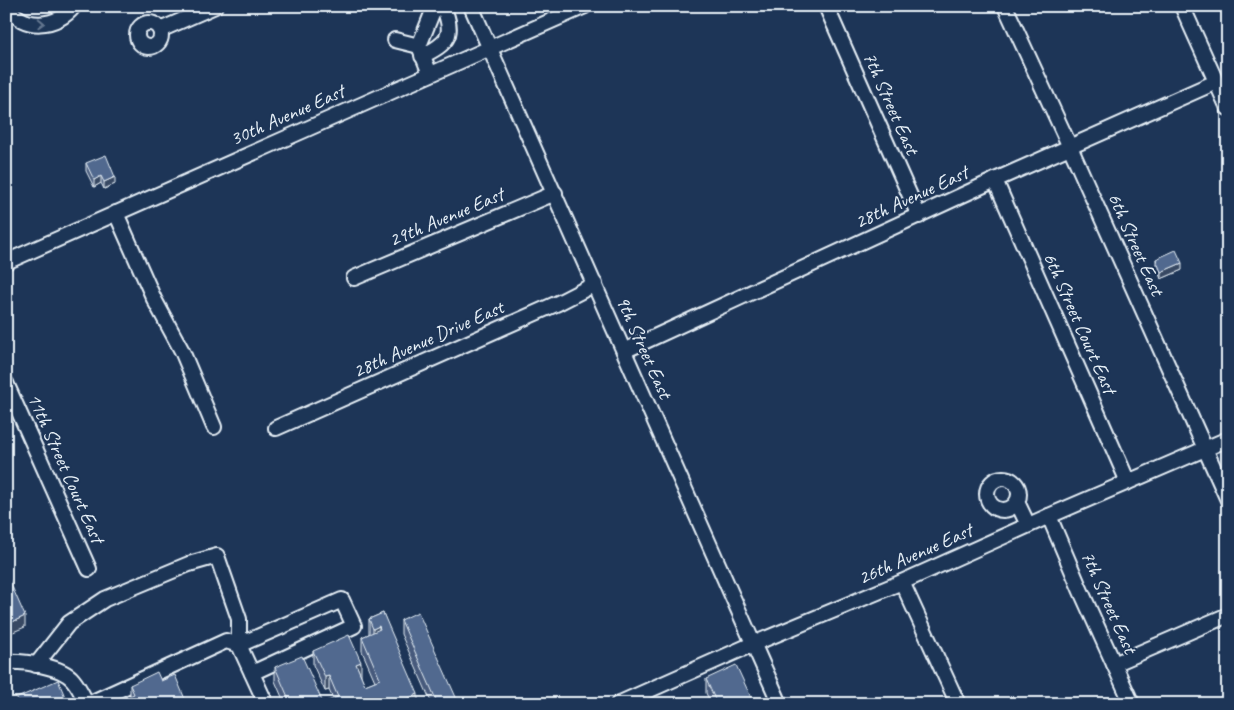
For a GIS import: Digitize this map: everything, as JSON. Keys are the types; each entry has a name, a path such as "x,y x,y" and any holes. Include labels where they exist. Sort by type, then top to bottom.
{"street":[{"path":"7,6 11,12 25,21 44,25 56,21 69,13 74,6"},
{"path":"160,30 215,6"},
{"path":"430,74 421,51 420,40 435,6"},
{"path":"396,40 421,51 442,45 448,36 450,26 443,6"},
{"name":"9th Street East","path":"471,6 780,704"},
{"name":"30th Avenue East","path":"6,262 585,6"},
{"name":"7th Street East","path":"826,6 919,216"},
{"name":"6th Street East","path":"1005,6 1228,500"},
{"path":"1182,6 1221,85 1228,108"},
{"name":"28th Avenue East","path":"624,351 995,180 1221,85"},
{"name":"6th Street Court East","path":"995,180 1128,482"},
{"name":"29th Avenue East","path":"354,278 555,193"},
{"path":"116,213 154,299 182,351 214,427"},
{"name":"28th Avenue Drive East","path":"276,428 558,303 595,284"},
{"name":"11th Street Court East","path":"6,383 89,569"},
{"name":"26th Avenue East","path":"621,703 1228,439"},
{"path":"1017,502 1028,525"},
{"name":"7th Street East","path":"1049,516 1132,704"},
{"path":"36,665 69,623 105,600 189,564 217,556 239,619 239,645 266,704"},
{"path":"902,582 958,704"},
{"path":"6,662 15,661 61,670 73,679 88,704 226,641 239,645 342,600 354,626 252,673"},
{"path":"1114,664 1228,615"}],"building":[{"path":"106,155 115,177 104,182 101,176 94,180 86,163"},
{"path":"1176,250 1182,263 1161,272 1156,259"},
{"path":"6,573 25,616 6,625"},
{"path":"418,612 459,704 438,704 401,620"},
{"path":"383,613 418,694 395,704 291,704 275,667 302,656 323,703 338,697 329,676 325,677 313,651 349,635 361,662 356,664 365,685 380,679 362,637 380,629 379,626 373,629 369,619"},
{"path":"736,665 754,704 717,704 706,679"},
{"path":"157,672 161,681 175,675 187,704 123,704 121,700 134,694 130,685"},
{"path":"58,680 68,704 19,704 17,698"}]}
